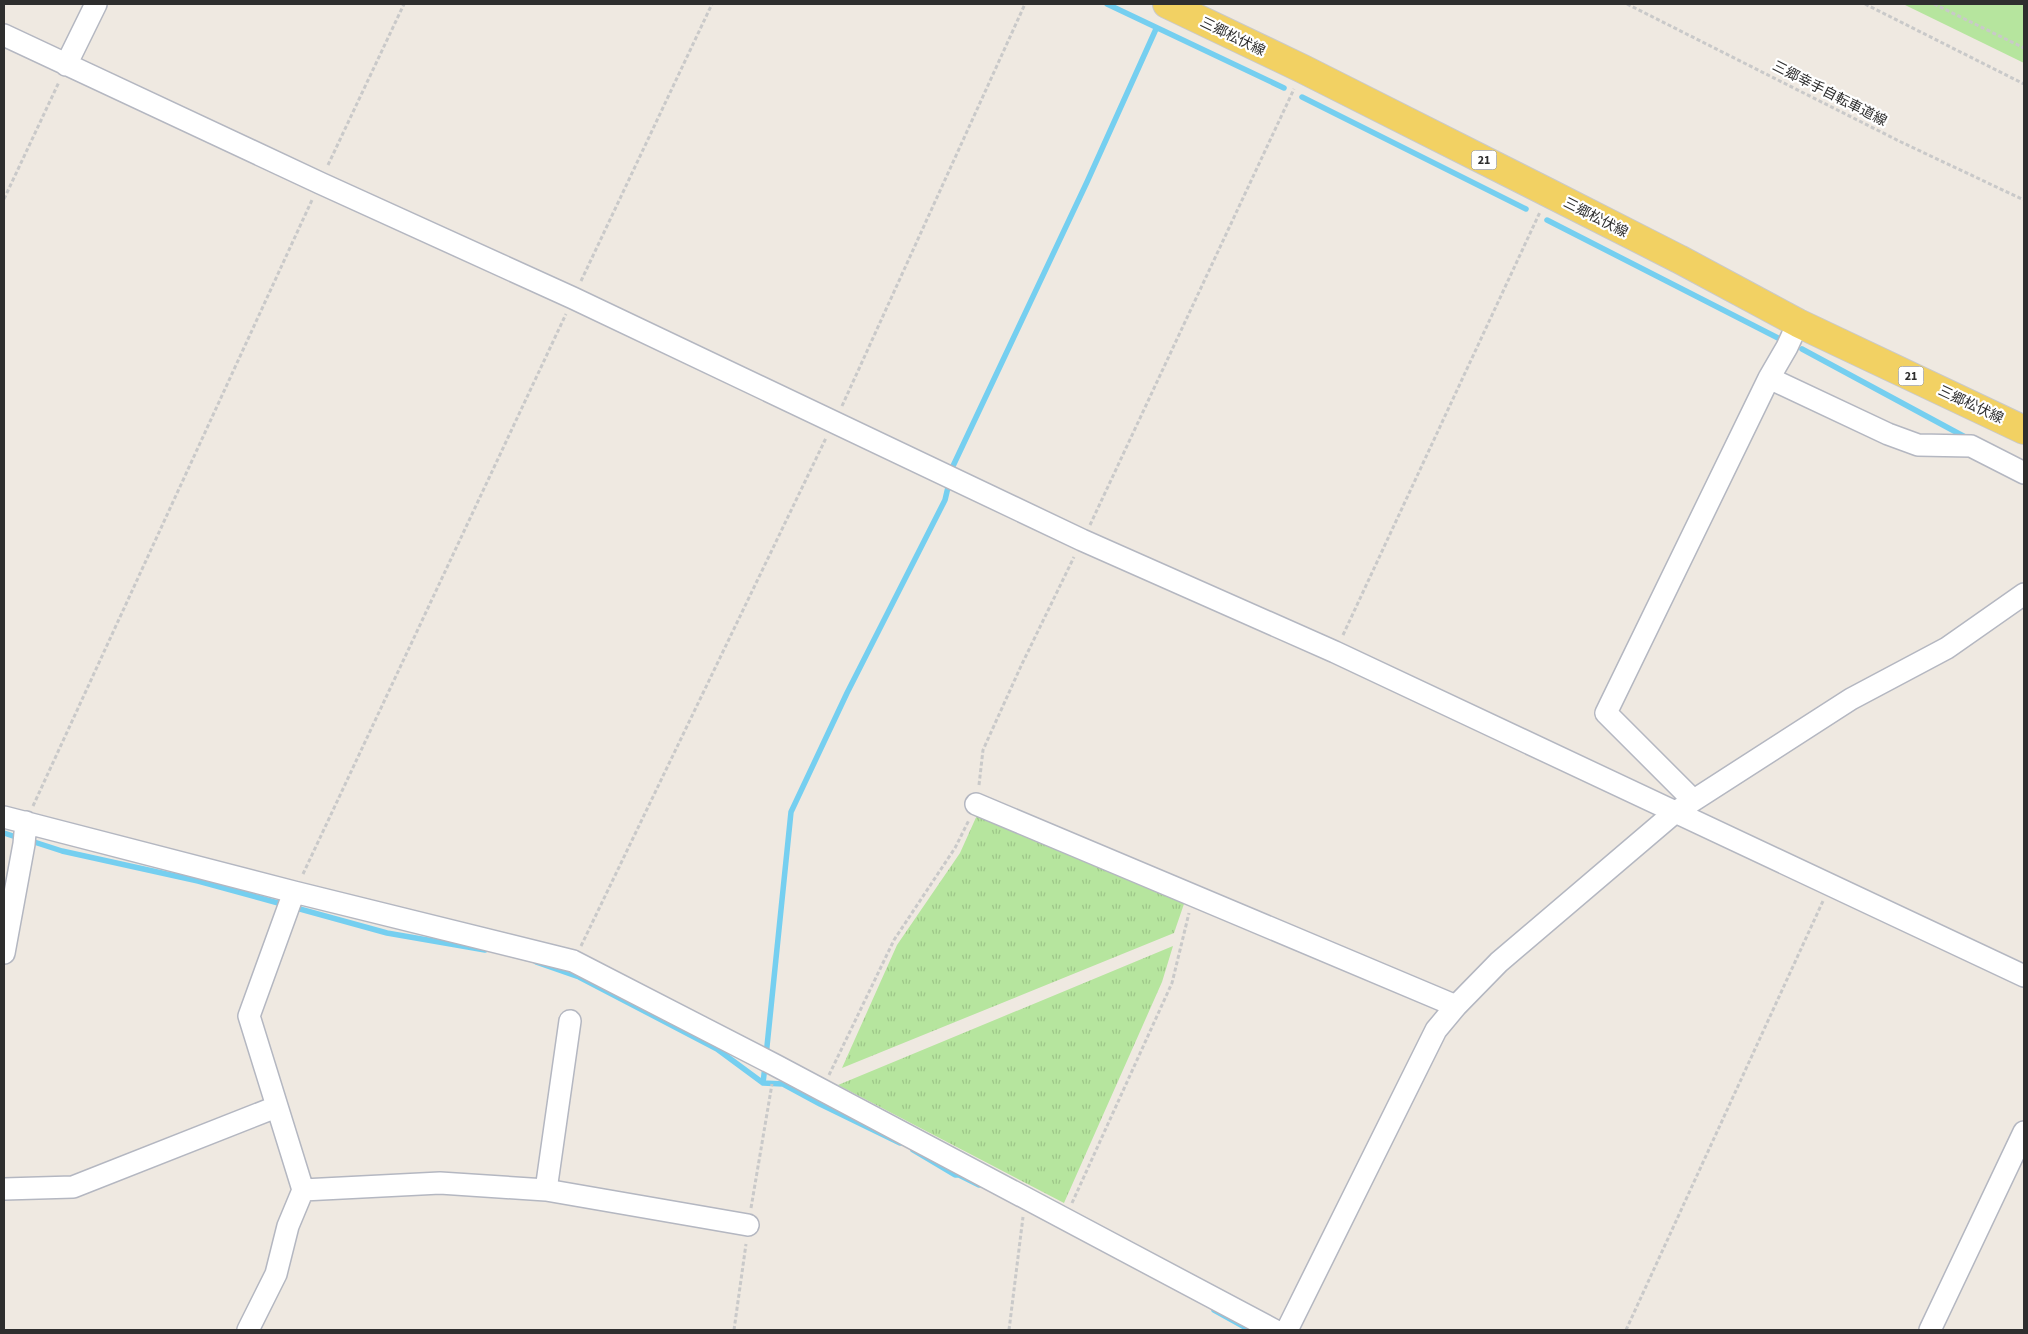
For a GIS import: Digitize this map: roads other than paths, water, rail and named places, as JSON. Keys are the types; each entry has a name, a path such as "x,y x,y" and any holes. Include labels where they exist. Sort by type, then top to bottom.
{"main road":[{"name":"三郷松伏線","path":"1167,4 1303,69 1549,193 1798,323 2024,430"}],"street":[{"path":"66,65 96,4"},
{"path":"4,35 320,183 573,298 1082,540 1335,652 2024,976"},
{"path":"1694,800 1606,713 1769,378 1788,347 1798,323"},
{"path":"1769,378 1888,434 1918,445 1972,446 2024,473"},
{"path":"1287,1330 1436,1030 1456,1006 1499,962 1674,813 1851,699 1947,648 2024,594"},
{"path":"976,804 1194,894 1456,1006"},
{"path":"4,817 294,892 573,961 775,1065 1274,1330"},
{"path":"4,954 24,844 26,822"},
{"path":"248,1330 276,1274 288,1226 303,1190 249,1016 294,892"},
{"path":"546,1190 570,1021"},
{"path":"4,1189 73,1187 276,1107"},
{"path":"1930,1330 2024,1132"},
{"path":"303,1190 440,1183 546,1190 748,1224"}],"waterway":[{"path":"1107,4 1284,88"},
{"path":"766,1056 791,812 847,693 945,500 953,466 1087,182 1156,29"},
{"path":"1302,97 1526,209"},
{"path":"1547,220 1778,338"},
{"path":"1802,349 1967,438"},
{"path":"4,833 19,838"},
{"path":"28,840 62,851 198,881 387,933 485,950"},
{"path":"536,962 579,977 717,1049 763,1083 783,1084 900,1143"},
{"path":"763,1083 765,1066"},
{"path":"913,1150 955,1175 959,1175 979,1185"},
{"path":"1214,1310 1250,1330"}]}
